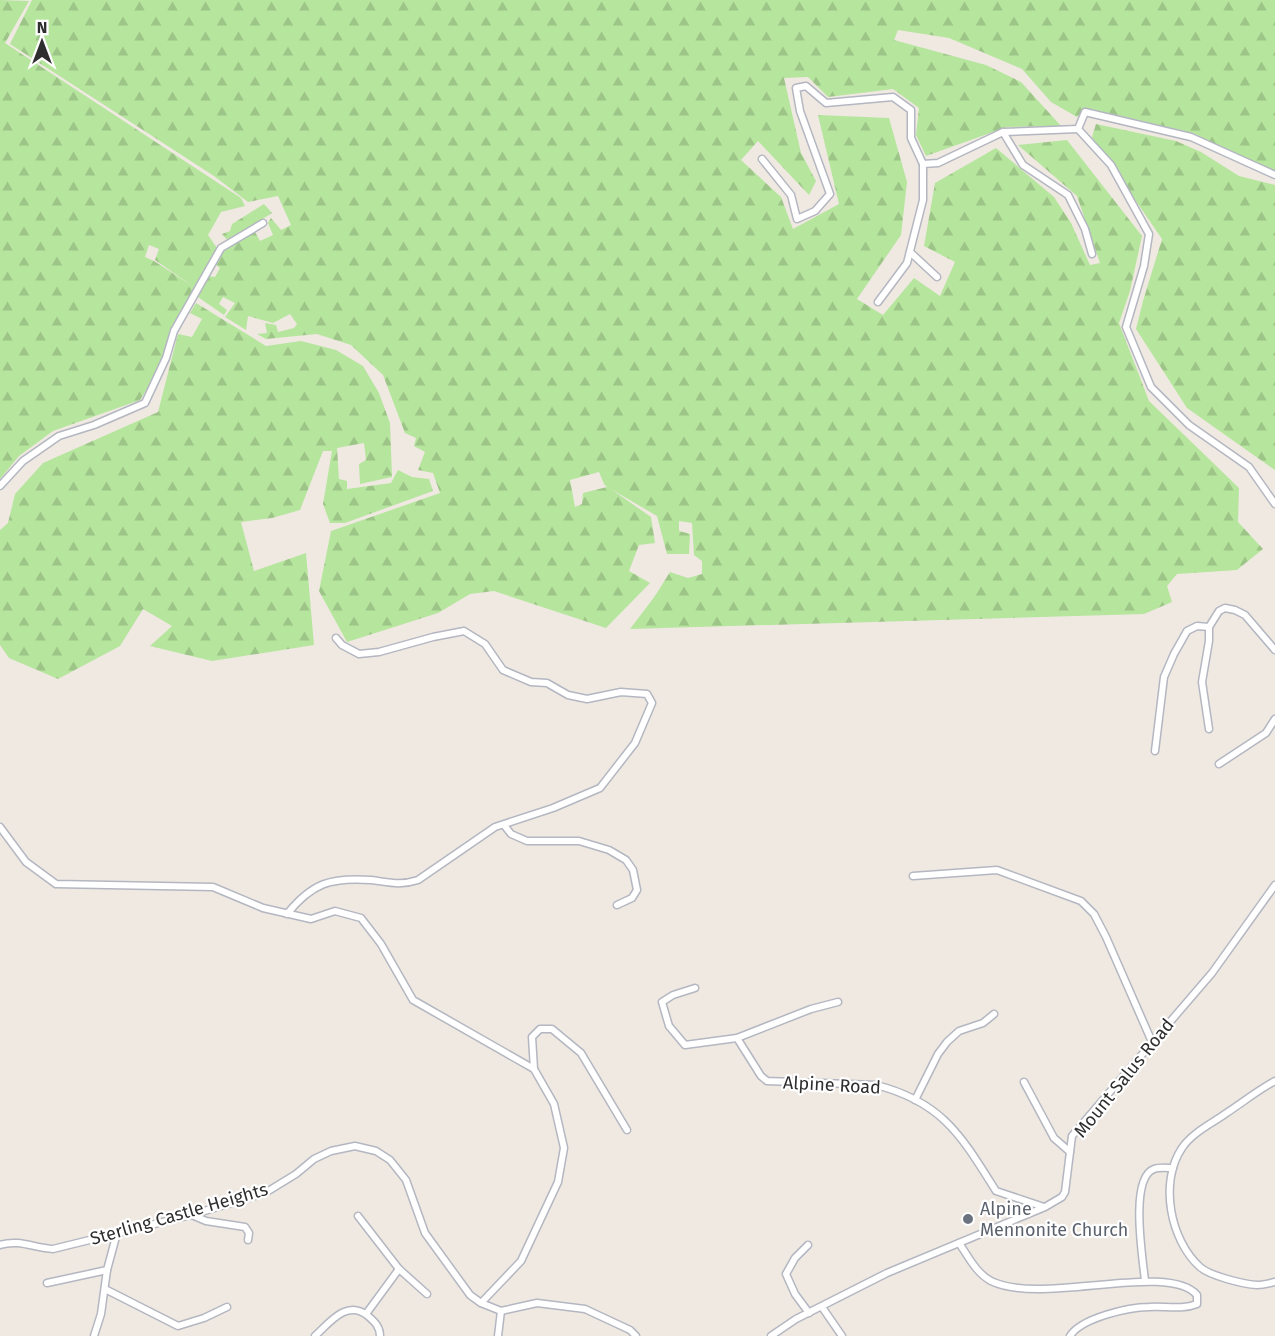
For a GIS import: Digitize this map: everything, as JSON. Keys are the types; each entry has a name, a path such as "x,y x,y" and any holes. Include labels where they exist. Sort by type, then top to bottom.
{"street":[{"path":"762,159 791,195 797,219 815,211 830,194 800,111 796,88 806,86 826,103 893,97 911,110 911,138 923,164 923,200 907,263 878,302"},
{"path":"1078,129 1085,112 1120,119 1191,137 1275,176"},
{"path":"923,164 938,163 1003,132 1078,129 1111,165 1149,234 1144,266 1126,327 1151,387 1189,425 1249,467 1275,504"},
{"path":"1003,132 1023,165 1068,195 1085,229 1092,254"},
{"path":"0,486 22,461 59,436 94,425 145,402 166,358 174,332 221,248 263,223"},
{"path":"909,252 937,278"},
{"path":"1209,729 1202,682 1209,627 1219,611 1226,608 1235,609 1245,615 1275,650"},
{"path":"1155,751 1164,677 1174,654 1187,631 1197,626 1209,627"},
{"path":"287,914 301,896 322,883 370,880 400,884 417,880 495,827 554,808 600,788 635,743 652,703 647,694 621,692 587,699 568,695 547,683 531,682 502,670 485,644 464,631 379,652 359,654 342,645 336,638"},
{"path":"1219,764 1266,733 1275,719"},
{"path":"504,825 511,834 526,841 579,841 609,850 626,860 633,870 637,890 632,898 617,905"},
{"path":"0,827 26,862 56,884 213,887 263,908 311,919 334,911 362,918 381,945 413,1000 534,1069"},
{"path":"913,876 997,870 1081,901 1094,914 1106,937 1152,1042"},
{"name":"Mount Salus Road","path":"771,1336 796,1319 886,1273 1045,1207 1062,1197 1065,1192 1072,1136 1212,973 1275,885"},
{"path":"695,988 673,995 662,1002 669,1026 685,1045 736,1038 811,1009 838,1002"},
{"path":"915,1100 938,1054 947,1042 959,1031 983,1023 994,1014"},
{"path":"627,1130 581,1053 552,1029 540,1029 532,1037 534,1069 554,1104 564,1148 558,1182 521,1261 481,1303 501,1311 537,1303 585,1309 630,1330 636,1336"},
{"name":"Alpine Road","path":"736,1038 761,1076 767,1081 876,1085 894,1089 924,1104 946,1120 963,1140 996,1191 1045,1207"},
{"path":"1275,1081 1204,1128 1183,1148 1173,1168 1169,1189 1173,1220 1185,1248 1201,1268 1226,1278 1257,1285 1275,1282"},
{"path":"1024,1083 1054,1138 1070,1152"},
{"name":"Sterling Castle Heights","path":"0,1245 9,1242 24,1242 53,1250 191,1215 265,1193 296,1174 314,1159 331,1151 356,1146 376,1151 390,1160 406,1180 425,1233 470,1295 481,1303"},
{"path":"1145,1281 1140,1229 1140,1200 1144,1182 1148,1174 1155,1169 1173,1168"},
{"path":"191,1215 206,1221 246,1227 249,1233 248,1240"},
{"path":"358,1216 399,1269 427,1294"},
{"path":"93,1336 101,1314 117,1233"},
{"path":"959,1243 977,1271 991,1281 1009,1286 1059,1290 1145,1281 1192,1290 1197,1295 1197,1304 1188,1307 1134,1308 1079,1326 1070,1336"},
{"path":"808,1245 795,1258 786,1274 795,1294 809,1313"},
{"path":"366,1314 399,1269"},
{"path":"47,1283 108,1270"},
{"path":"105,1289 178,1326 204,1318 227,1307"},
{"path":"822,1307 842,1336"},
{"path":"315,1336 343,1311 358,1310 366,1314 378,1327 380,1336"},
{"path":"498,1336 501,1311"}],"green space":[{"path":"0,0 29,1 5,43 241,198 245,206 221,212 208,235 217,248 194,287 154,378 140,400 53,431 19,456 0,479","holes":["149,245 159,249 155,260 194,287 145,257"]},
{"path":"32,0 1275,0 1275,173 1193,133 1086,108 1077,117 1051,102 1022,69 949,38 898,30 894,40 986,65 1021,82 1061,126 1007,127 926,156 916,135 919,108 893,89 828,97 808,77 784,78 801,153 816,181 809,195 758,141 741,160 781,197 793,229 839,204 818,115 889,118 907,182 901,235 857,299 883,315 914,278 940,296 955,262 924,246 935,183 996,148 1054,197 1071,223 1090,265 1100,263 1077,196 1018,145 1067,140 1142,236 1130,291 1119,323 1149,401 1239,488 1238,522 1263,549 1237,570 1177,574 1167,586 1172,602 1144,614 630,629 670,572 688,578 702,574 702,561 694,555 692,523 679,521 679,531 690,534 689,554 667,554 657,516 611,489 651,517 655,543 639,545 629,571 650,583 606,628 494,591 470,594 438,613 347,642 319,591 331,531 440,493 433,473 418,470 425,452 414,446 416,438 405,433 383,375 351,345 317,334 266,339 257,334 267,333 265,323 276,325 278,332 294,328 297,324 290,314 273,323 248,316 246,330 225,317 235,303 223,297 219,304 227,310 224,315 198,297 208,276 215,277 220,268 215,264 223,252 254,230 260,241 273,235 268,223 271,218 281,230 291,225 278,196 248,202 214,176 10,44","holes":["599,472 607,487 583,493 582,504 575,507 570,480"]},
{"path":"1096,124 1176,141 1201,152 1239,176 1275,185 1275,470 1187,408 1136,329 1162,239 1092,137"},
{"path":"264,204 272,213 228,241 222,234 230,231 232,224"},
{"path":"196,303 266,346 301,341 336,350 363,366 379,393 390,423 392,477 360,484 359,464 366,460 364,443 337,448 339,479 347,481 347,489 391,483 398,470 412,477 429,479 433,491 345,523 330,523 323,504 332,451 323,451 300,510 272,518 241,522 254,571 306,553 314,645 212,661 150,646 172,626 143,609 120,646 58,679 9,658 0,645 0,530 8,523 15,494 43,463 158,412 178,334 192,337 202,319 190,313"}],"place":[{"name":"Alpine Mennonite Church","path":"968,1219"}]}
